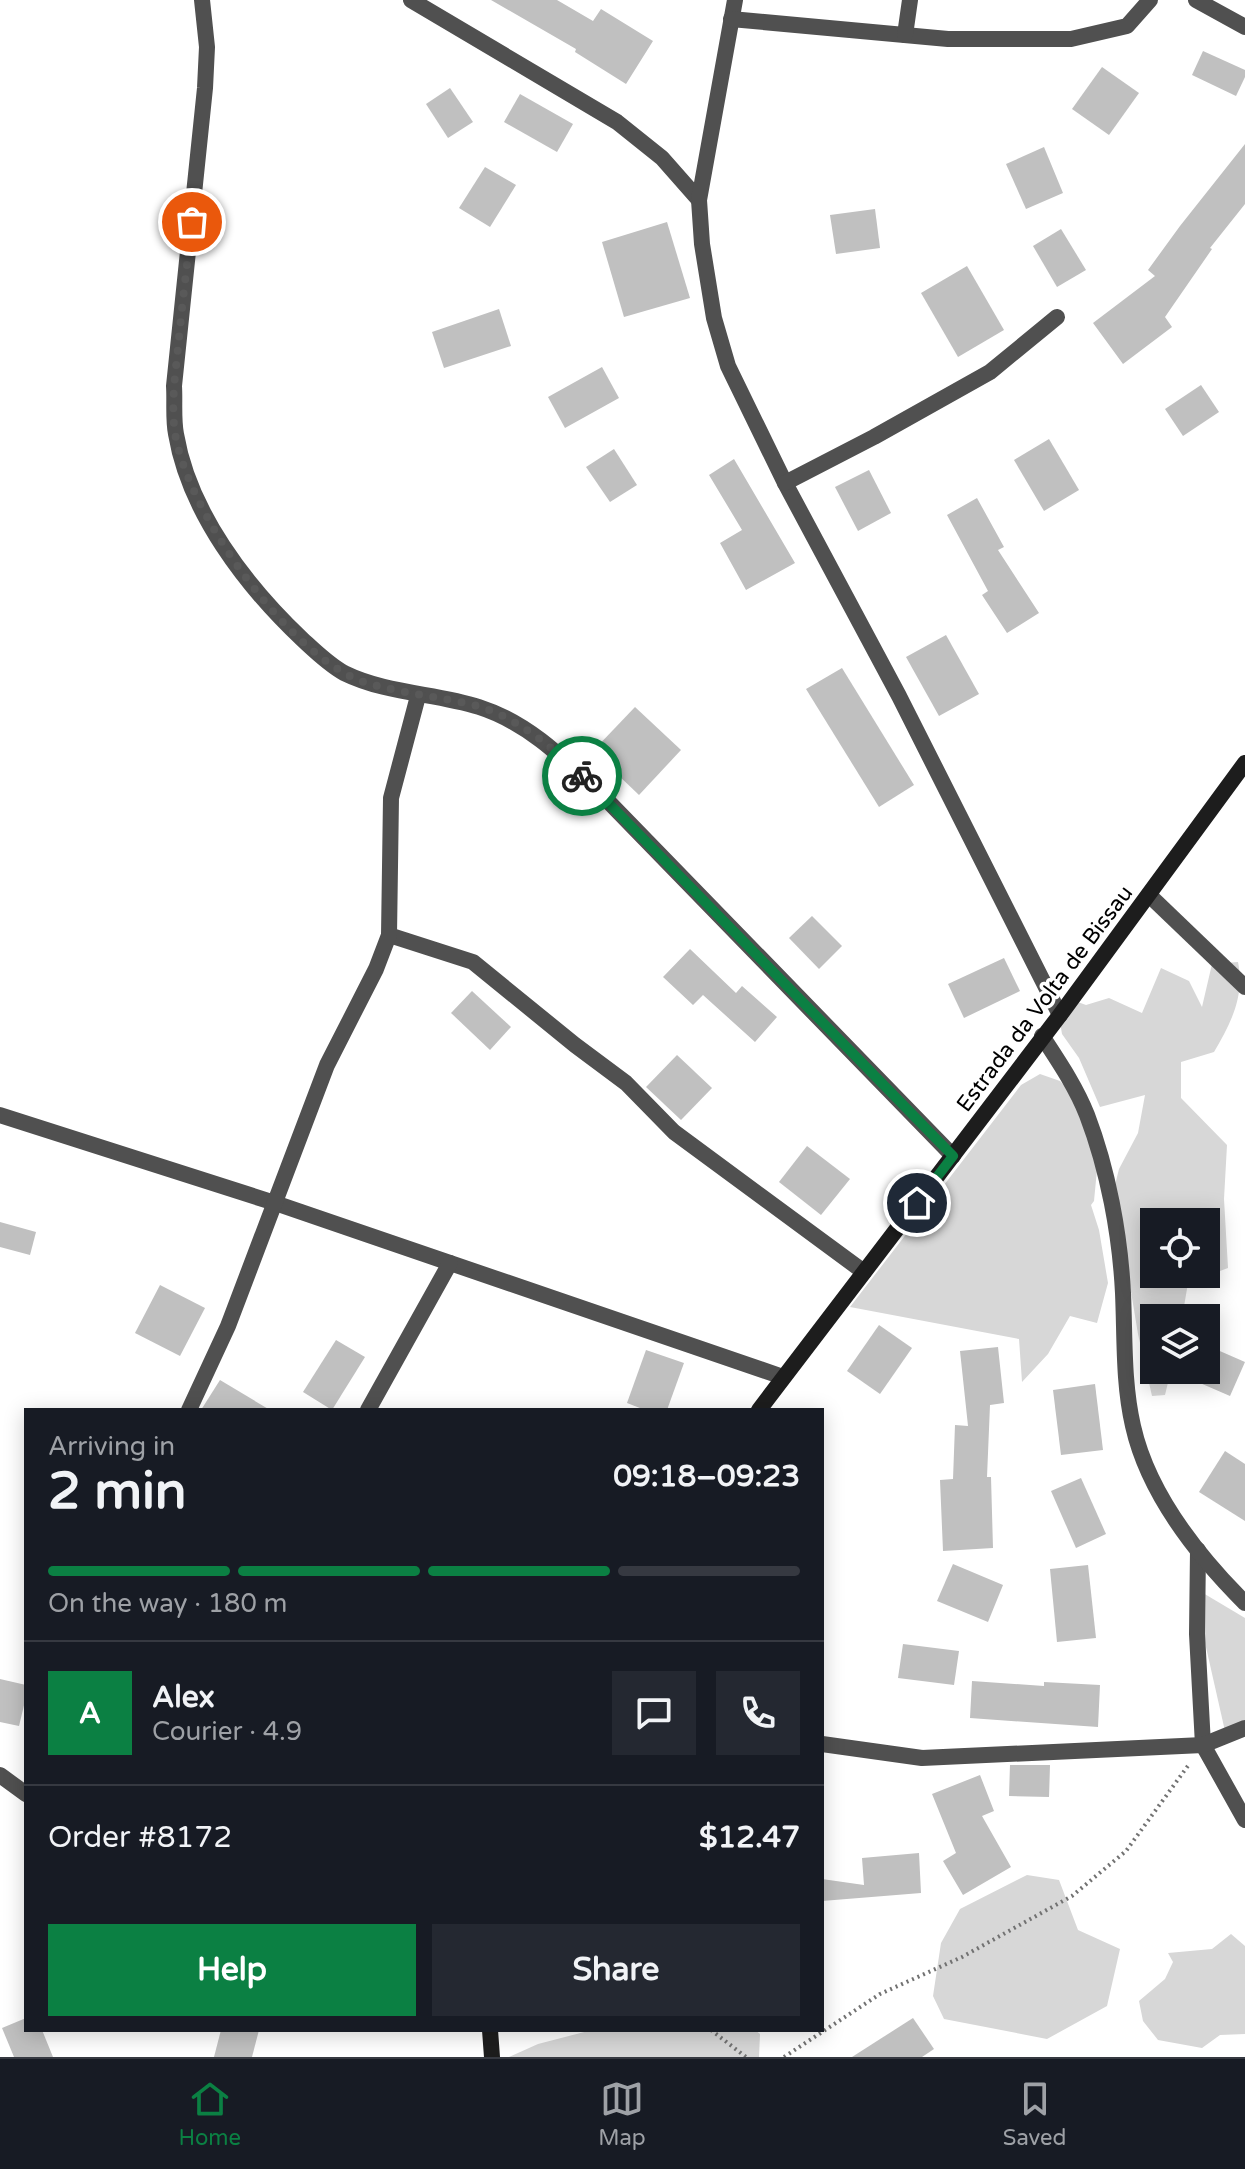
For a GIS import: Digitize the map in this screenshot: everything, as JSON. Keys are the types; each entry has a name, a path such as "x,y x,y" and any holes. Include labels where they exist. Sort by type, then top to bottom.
{"main road":[{"name":"Estrada da Volta de Bissau","path":"760,1408 1060,1015 1245,763"},
{"path":"490,2032 492,2057"}],"street":[{"path":"202,0 207,47 205,88 174,386 175,433 189,481 212,527 280,618 341,671 363,681 418,696 476,706 496,713 554,749 953,1156"},
{"path":"411,0 617,122 662,158 699,200"},
{"path":"735,0 699,200 711,303 728,366 785,483 899,696 1060,1015"},
{"path":"905,35 910,0"},
{"path":"731,19 948,39 1071,39 1127,26 1150,0"},
{"path":"1196,0 1245,27"},
{"path":"785,483 990,372 1057,317"},
{"path":"190,1408 228,1326 327,1065 376,969 389,935 391,798 418,696"},
{"path":"1149,895 1245,987"},
{"path":"389,935 473,962 626,1083 674,1132 864,1272"},
{"path":"1042,1036 1071,1080 1087,1114 1108,1193 1118,1243 1126,1370 1133,1426 1151,1478 1198,1550 1245,1603"},
{"path":"0,1115 275,1203 783,1377"},
{"path":"369,1408 450,1263"},
{"path":"1198,1550 1197,1634 1203,1745 1245,1820"},
{"path":"824,1744 922,1758 1203,1745 1245,1728"},
{"path":"0,1775 24,1793"}],"path":[{"path":"824,2031 880,1994 962,1957 1072,1896 1126,1851 1203,1745"},
{"path":"714,2032 746,2057"},
{"path":"784,2057 822,2032"}],"shaded area":[{"path":"1238,962 1238,998 1231,1020 1214,1052 1181,1062 1181,1098 1227,1145 1224,1199 1228,1268 1220,1271 1220,1208 1140,1208 1140,1288 1187,1288 1184,1304 1140,1304 1140,1343 1114,1189 1119,1169 1138,1133 1145,1095 1100,1107 1079,1058 1062,1034 1060,1022 1075,1001 1086,1005 1109,998 1142,1013 1161,968 1189,981 1202,1007 1212,964"},
{"path":"1040,1074 1060,1081 1076,1099 1097,1170 1091,1205 1099,1230 1108,1283 1097,1323 1070,1316 1048,1354 1022,1382 1019,1339 850,1307 1021,1085"},
{"path":"1149,1384 1168,1384 1165,1395 1152,1396"},
{"path":"1203,1593 1245,1618 1245,1729 1227,1740 1201,1625"},
{"path":"1027,1875 1059,1880 1078,1930 1120,1949 1107,2006 1047,2039 944,2019 933,1996 941,1943 960,1909"},
{"path":"1231,1934 1245,1946 1245,2034 1220,2035 1202,2048 1158,2040 1143,2021 1139,2001 1165,1979 1173,1962 1168,1953 1212,1949"},
{"path":"584,2032 760,2034 759,2057 509,2057 538,2044"}],"building":[{"path":"491,0 557,0 593,21 601,9 653,41 626,84 575,52 576,49"},
{"path":"1203,51 1245,70 1236,96 1192,75"},
{"path":"1102,67 1139,93 1109,135 1072,109"},
{"path":"450,88 473,122 448,138 426,104"},
{"path":"520,94 573,124 557,152 504,122"},
{"path":"1245,144 1245,204 1210,248 1165,317 1172,327 1123,364 1093,323 1155,276 1148,270"},
{"path":"1044,147 1063,193 1026,209 1006,164"},
{"path":"485,167 516,185 490,227 459,208"},
{"path":"875,209 880,248 836,254 830,215"},
{"path":"667,222 690,298 624,317 602,242"},
{"path":"1061,229 1086,270 1057,287 1033,246"},
{"path":"967,266 1004,330 958,357 921,293"},
{"path":"499,309 511,346 444,368 432,332"},
{"path":"602,367 619,398 565,428 548,397"},
{"path":"1201,385 1219,412 1183,436 1165,409"},
{"path":"1049,439 1079,490 1044,511 1014,460"},
{"path":"614,449 637,485 610,502 586,467"},
{"path":"734,459 795,563 746,590 720,543 742,530 709,475"},
{"path":"869,470 891,513 858,531 835,487"},
{"path":"977,498 1004,547 998,550 1039,613 1007,633 982,595 988,591 947,515"},
{"path":"946,635 979,694 939,716 906,657"},
{"path":"842,668 914,785 879,807 806,689"},
{"path":"635,707 681,750 639,795 593,751"},
{"path":"812,916 842,946 819,969 789,938"},
{"path":"690,949 736,993 742,986 777,1017 755,1042 703,995 693,1005 663,977"},
{"path":"1004,958 1020,991 964,1018 948,984"},
{"path":"472,991 511,1027 490,1050 451,1013"},
{"path":"677,1055 712,1088 681,1120 646,1087"},
{"path":"807,1146 850,1179 821,1215 779,1182"},
{"path":"0,1222 36,1232 30,1255 0,1247"},
{"path":"160,1285 205,1308 180,1356 135,1333"},
{"path":"879,1325 912,1348 880,1394 847,1371"},
{"path":"336,1340 365,1357 333,1408 303,1392"},
{"path":"998,1347 1004,1403 990,1405 987,1477 991,1477 993,1548 943,1551 940,1480 953,1479 955,1425 968,1426 960,1351"},
{"path":"646,1350 684,1363 668,1408 640,1408 627,1403"},
{"path":"1220,1351 1245,1362 1230,1396 1202,1384 1220,1384"},
{"path":"220,1380 267,1408 202,1408"},
{"path":"1095,1384 1103,1450 1061,1455 1053,1390"},
{"path":"1225,1451 1245,1464 1245,1521 1199,1492"},
{"path":"1081,1478 1106,1534 1076,1548 1051,1491"},
{"path":"953,1564 1003,1585 988,1622 937,1601"},
{"path":"1088,1565 1096,1638 1057,1642 1050,1569"},
{"path":"903,1644 959,1651 954,1685 898,1678"},
{"path":"0,1679 24,1685 24,1705 19,1726 0,1722"},
{"path":"972,1681 1044,1686 1044,1682 1100,1685 1098,1727 970,1718"},
{"path":"1010,1765 1050,1765 1049,1797 1009,1796"},
{"path":"980,1775 994,1811 982,1816 1011,1867 963,1895 943,1861 956,1853 932,1794"},
{"path":"919,1853 921,1893 824,1901 824,1879 864,1885 862,1858"},
{"path":"913,2018 934,2049 922,2057 852,2057"},
{"path":"24,2019 24,2032 43,2032 53,2057 14,2057 2,2028"},
{"path":"220,2032 258,2032 252,2057 214,2057"}],"way so far":[{"path":"192,222 174,386 175,433 189,481 212,527 251,583 280,618 341,671 363,681 418,696 476,706 496,713 554,749 582,776"}],"route":[{"path":"582,776 953,1156 917,1203"}]}
